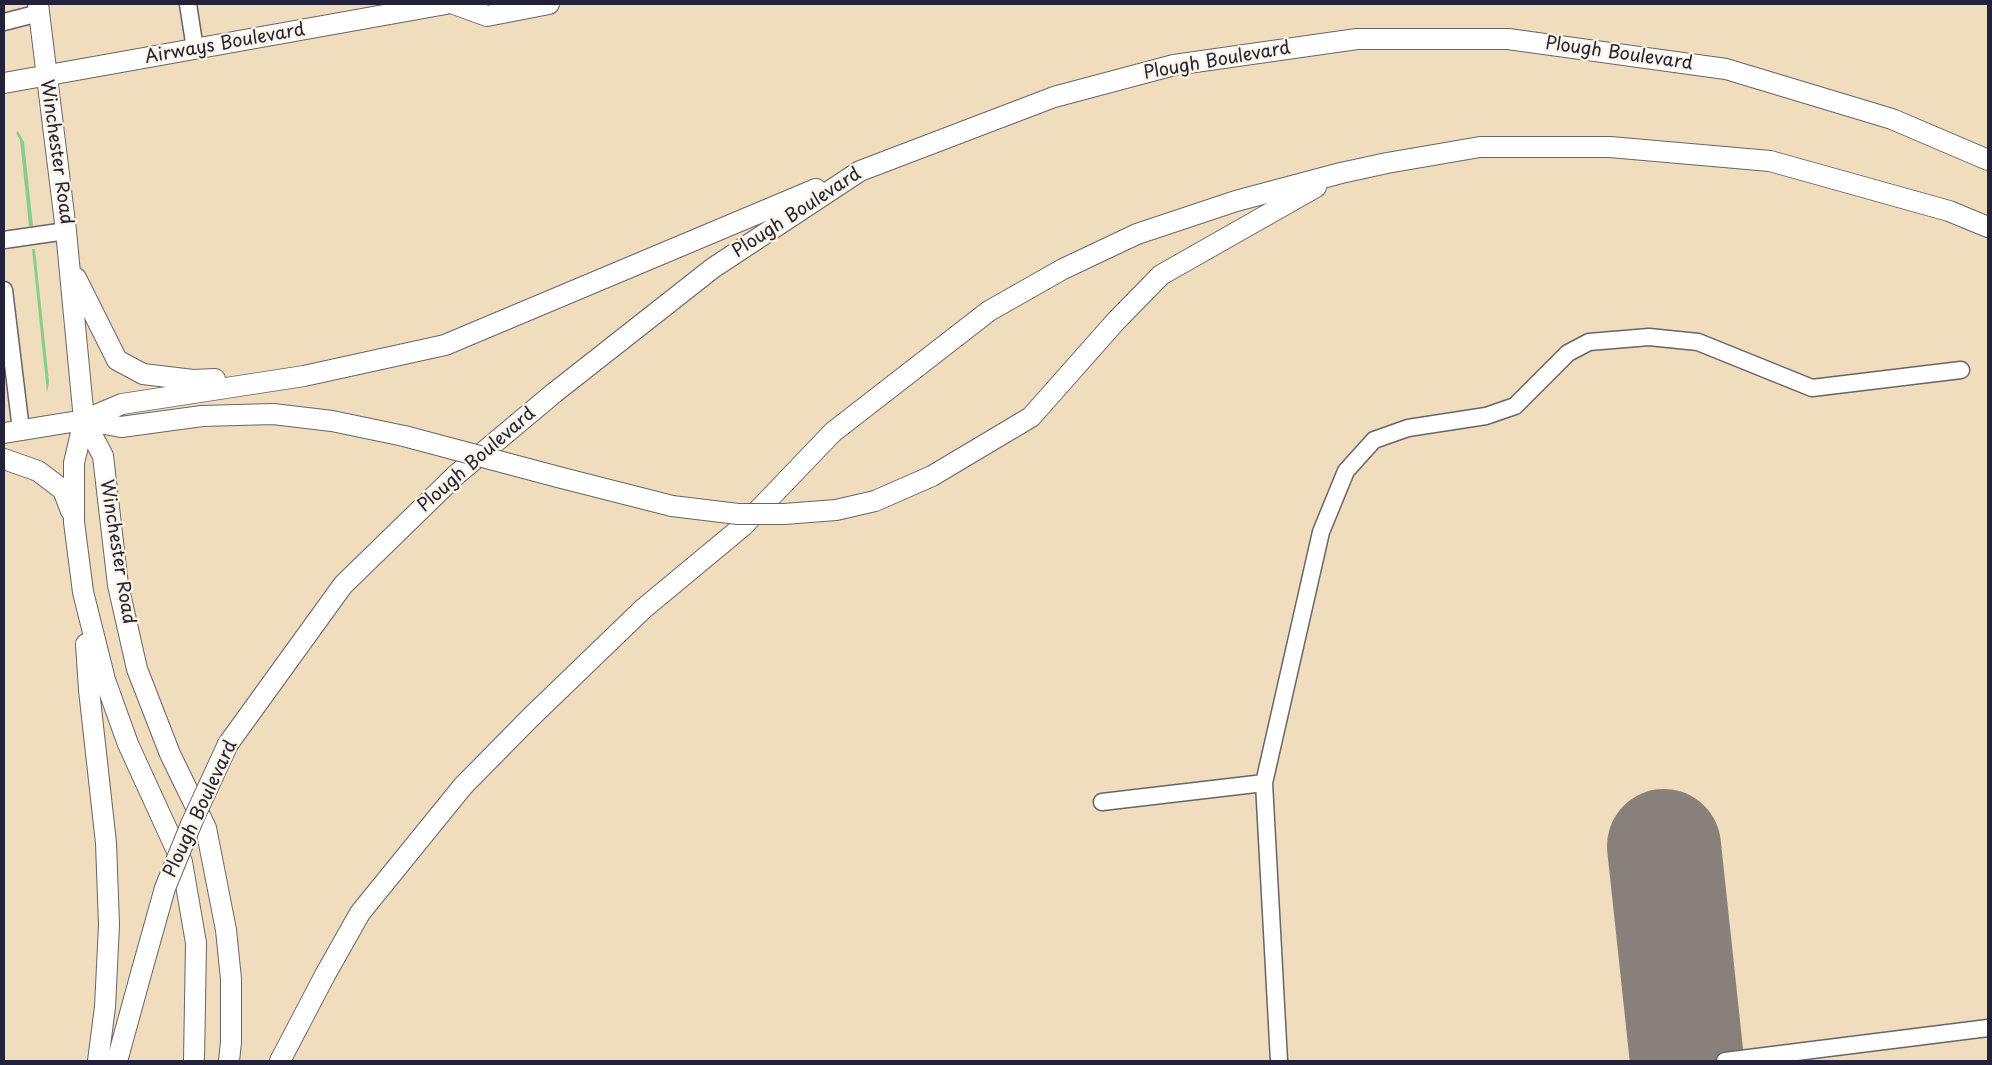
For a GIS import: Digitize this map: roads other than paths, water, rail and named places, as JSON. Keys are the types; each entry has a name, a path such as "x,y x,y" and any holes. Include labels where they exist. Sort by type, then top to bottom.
{"main road":[{"name":"Airways Boulevard","path":"4,83 446,4"},
{"path":"454,4 486,16 549,4"},
{"name":"Winchester Road","path":"38,9 70,263 84,420 74,463 74,522 83,592 104,680 128,744 182,862 196,943 194,1061"},
{"name":"Plough Boulevard","path":"117,1061 165,888 192,822 228,744 343,586 456,475 554,393 713,268 860,171 1054,97 1174,65 1367,39 1508,39 1726,69 1892,119 1988,160"},
{"path":"280,1061 360,913 463,786 531,716 643,609 743,526 834,432 989,311 1063,269 1137,234 1236,201 1341,173 1387,163 1480,148 1620,148 1770,161 1950,211 1988,227"},
{"path":"12,432 84,420 122,404 304,376 445,345 860,171"},
{"path":"84,420 121,427 202,416 272,414 332,421 404,436 672,506 738,514 784,514 836,510 875,501 932,476 1031,417 1116,321 1162,275 1341,173"},
{"path":"70,263 97,323 117,360 143,374 193,380 304,376"},
{"name":"Winchester Road","path":"84,420 103,456 118,585 137,668 170,754 206,828 226,930 231,979 231,1042 229,1061"},
{"path":"4,459 38,471 63,490 74,522"},
{"path":"83,592 89,690 106,843 109,925 105,1007 98,1061"},
{"path":"296,1061 325,975"}],"lane":[{"path":"188,4 195,50"},
{"path":"4,22 38,9"},
{"path":"4,240 66,231"},
{"path":"4,290 12,432"},
{"path":"1279,1061 1264,784 1321,532 1346,471 1374,440 1408,428 1486,416 1515,406 1568,353 1589,342 1649,337 1698,342 1812,388 1961,370"},
{"path":"1102,802 1264,784"},
{"path":"1725,1061 1988,1028"}]}
